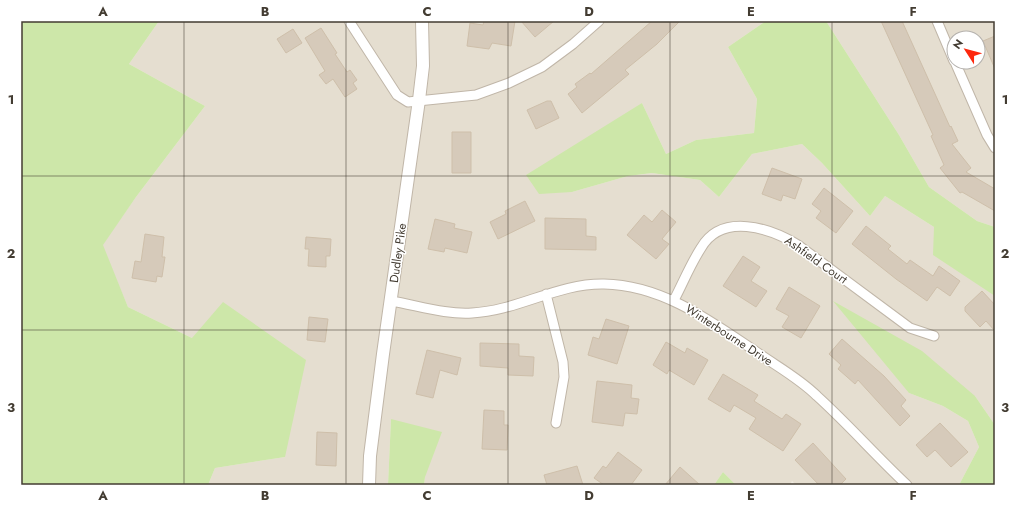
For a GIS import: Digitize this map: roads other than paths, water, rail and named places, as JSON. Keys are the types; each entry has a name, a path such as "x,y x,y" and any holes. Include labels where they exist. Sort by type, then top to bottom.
{"street":[{"path":"349,21 397,95 408,102 419,100 444,100 476,95 509,83 542,67 573,44 599,21"},
{"name":"Dudley Pike","path":"369,485 370,456 423,66 422,21"},
{"path":"937,21 946,42"},
{"path":"958,70 995,148"},
{"name":"Ashfield Court","path":"674,300 701,247 708,239 718,232 730,228 752,227 786,238 798,245 910,328 934,336"},
{"name":"Winterbourne Drive","path":"391,301 471,314 498,309 565,288 604,284 621,285 674,300 702,316 797,380 816,395 907,485"},
{"path":"546,294 563,362 564,377 556,423"}]}
